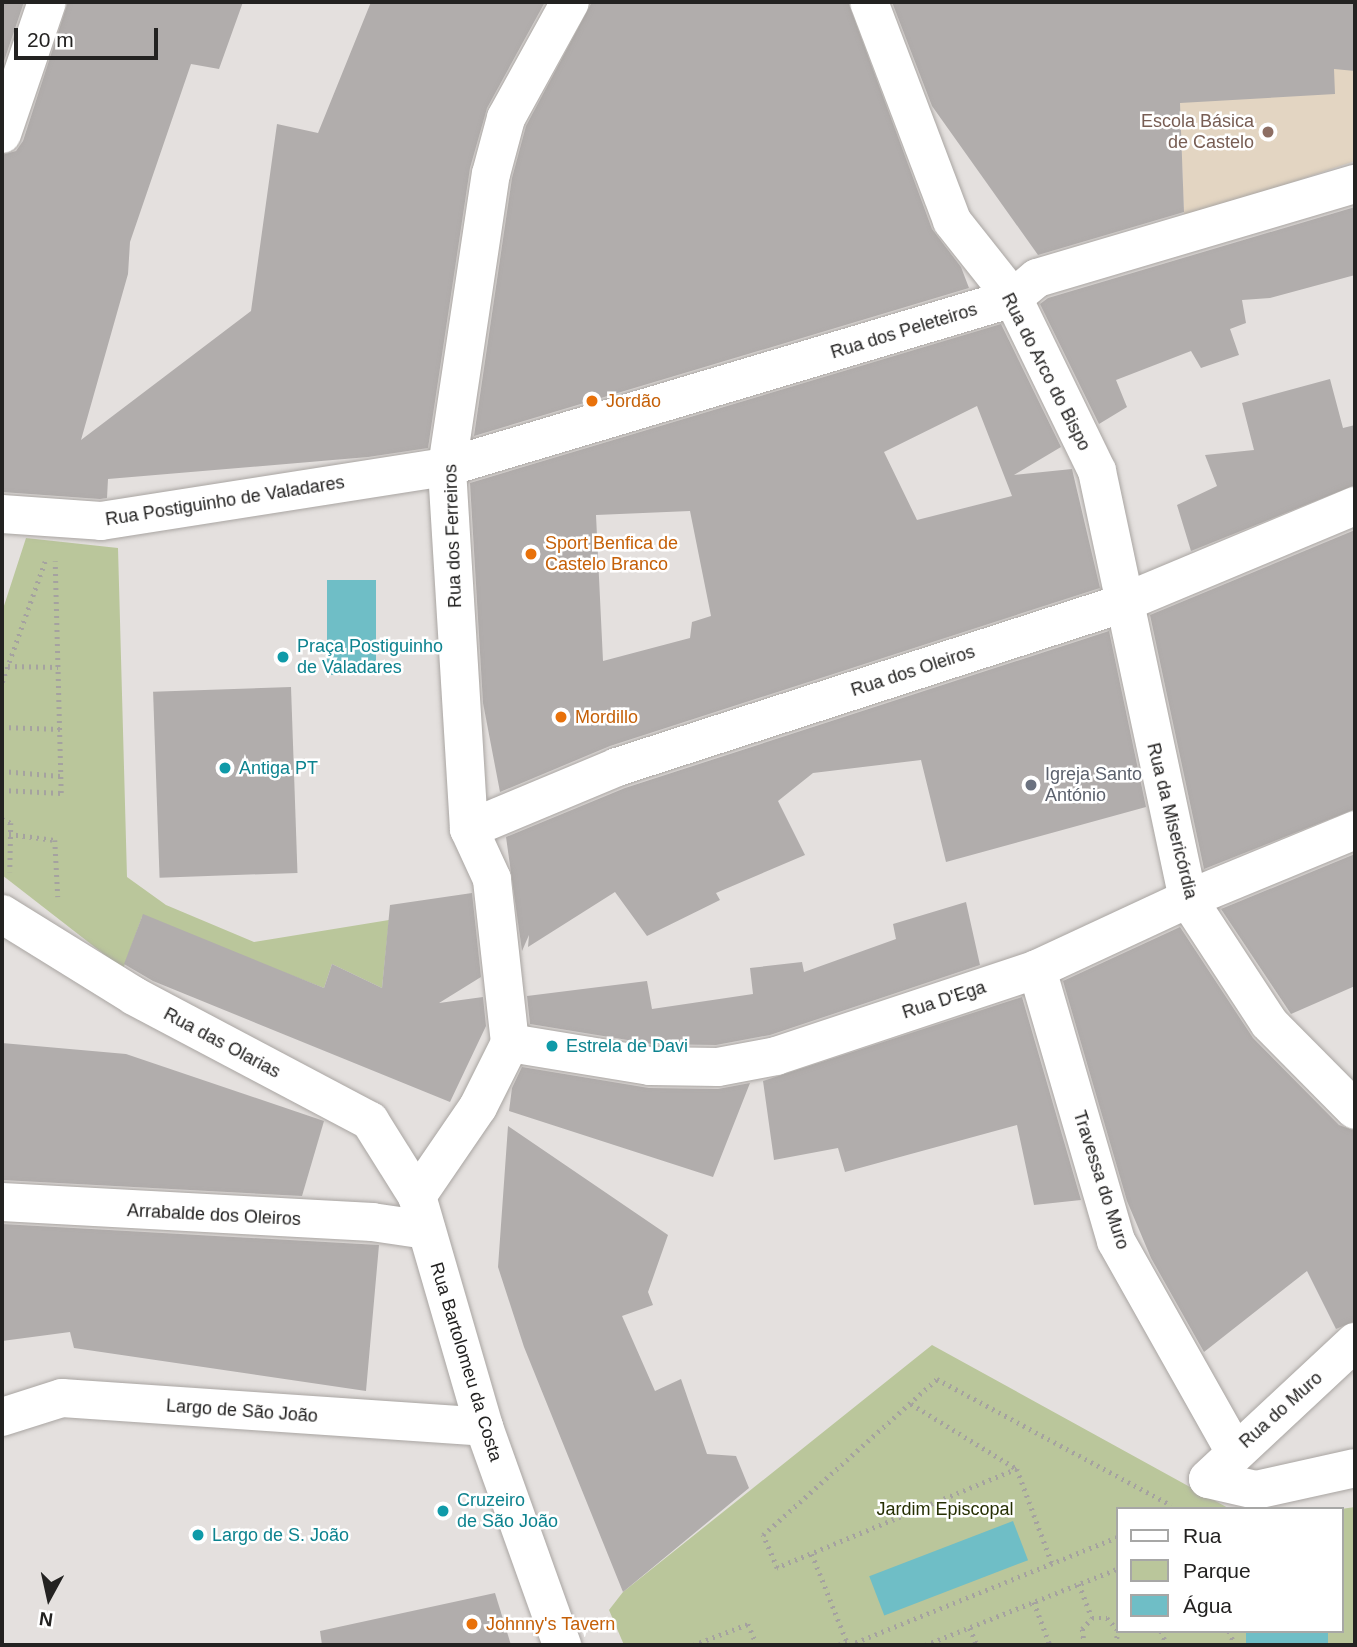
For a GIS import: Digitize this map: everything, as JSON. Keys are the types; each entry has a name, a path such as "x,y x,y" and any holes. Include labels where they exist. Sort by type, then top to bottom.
{"street":[{"path":"2,134 47,2"},
{"name":"Rua dos Ferreiros","path":"510,1043 492,879 469,829 447,467 491,174 506,118 570,2"},
{"name":"Rua do Arco do Bispo","path":"869,2 952,221 1013,298 1097,471 1124,602"},
{"name":"Rua dos Peleteiros","path":"447,467 1013,298 1037,278 1355,184"},
{"name":"Rua Postiguinho de Valadares","path":"2,514 101,521 447,467"},
{"name":"Rua dos Oleiros","path":"469,829 617,767 1124,602 1355,506"},
{"name":"Rua da Misericórdia","path":"1124,602 1188,899 1269,1023 1355,1110"},
{"name":"Rua D'Ega","path":"510,1043 650,1066 718,1067 776,1056 1037,969 1188,899 1355,830"},
{"name":"Rua das Olarias","path":"6,897 134,996 370,1121 421,1213"},
{"name":"Travessa do Muro","path":"1037,969 1116,1241 1235,1452"},
{"path":"421,1213 510,1043"},
{"name":"Arrabalde dos Oleiros","path":"2,1202 372,1222 421,1213"},
{"name":"Rua Bartolomeu da Costa","path":"421,1213 484,1427 562,1645"},
{"name":"Rua do Muro","path":"1355,1342 1208,1479 1256,1490 1355,1468"},
{"name":"Largo de São João","path":"2,1417 62,1398 484,1427"}],"path":[{"path":"2,682 48,553 55,554 61,793 2,790"},
{"path":"8,666 58,667"},
{"path":"2,727 60,729"},
{"path":"2,771 61,776"},
{"path":"2,819 11,823 6,897"},
{"path":"2,833 55,840 58,906"},
{"path":"1017,1469 777,1568 763,1535 937,1379 1174,1507"},
{"path":"911,1404 1017,1469 1052,1563"},
{"path":"839,1645 848,1644 1116,1537"},
{"path":"812,1554 848,1644"},
{"path":"925,1645 1116,1569"},
{"path":"1079,1584 1092,1618"},
{"path":"1034,1602 1050,1645"},
{"path":"1081,1644 1082,1629 1092,1618 1107,1618 1116,1628"},
{"path":"693,1645 748,1624 757,1645"},
{"path":"970,1628 977,1645"}],"shaded area":[{"name":"Escola Básica de Castelo","path":"1049,2 1355,2 1355,161 1184,219 1180,104 1148,104 1050,71"}],"green space":[{"path":"26,538 118,548 127,877 166,905 254,942 389,920 382,988 332,964 324,988 142,917 123,969 2,875 2,612"},
{"name":"Jardim Episcopal","path":"932,1345 1226,1507 1116,1507 1116,1633 1343,1633 1343,1509 1355,1507 1355,1645 624,1645 609,1610 623,1592"}],"water":[{"path":"327,580 376,580 376,675 327,675"},
{"path":"1013,1521 1028,1560 884,1615 869,1576"},
{"path":"1246,1633 1328,1633 1328,1645 1246,1645"}],"building":[{"path":"2,2 24,2 2,67"},
{"path":"68,2 243,2 219,69 191,64 130,242 128,274 81,440 251,311 277,124 318,133 371,2 545,2 487,108 470,168 428,448 368,457 108,479 107,498 100,499 2,492 2,155 16,151 23,141"},
{"path":"592,2 848,2 932,229 961,267 969,288 474,436 512,178 526,126"},
{"path":"892,2 1355,2 1355,71 1334,69 1335,94 1180,103 1184,212 1038,255 932,106"},
{"path":"1355,207 1355,275 1270,298 1242,300 1246,323 1230,329 1239,355 1201,368 1191,351 1116,380 1127,407 1099,424 1040,304 1048,298"},
{"path":"1001,324 1061,447 1014,475 1072,469 1100,588 610,746 500,792 483,703 470,483","holes":["977,406 1012,496 917,520 884,452","690,511 711,616 692,622 690,638 603,661 596,515"]},
{"path":"1330,379 1343,428 1355,425 1355,485 1191,551 1177,505 1217,486 1205,455 1254,450 1242,403"},
{"path":"1355,530 1355,809 1204,869 1150,615"},
{"path":"1109,631 1146,807 946,862 921,760 813,773 778,801 805,855 716,893 720,900 647,936 615,892 528,947 529,935 522,951 506,837 625,788"},
{"name":"Antiga PT","path":"291,687 297,873 160,878 153,692"},
{"path":"1355,854 1355,986 1291,1014 1221,909"},
{"path":"472,893 481,977 439,1003 483,997 486,1026 450,1102 153,981 124,964 143,914 324,988 332,964 382,988 390,905"},
{"path":"966,902 980,965 770,1035 716,1045 652,1044 530,1024 527,996 647,981 652,1009 753,994 750,968 802,962 804,972 896,939 893,924"},
{"path":"1180,927 1253,1038 1339,1125 1355,1131 1355,1321 1336,1329 1307,1271 1204,1352 1151,1258 1127,1201 1063,981"},
{"path":"1022,997 1081,1200 1034,1205 1017,1125 845,1172 838,1148 774,1160 763,1081"},
{"path":"2,1043 126,1054 324,1121 302,1196 2,1180"},
{"path":"522,1067 649,1088 718,1089 750,1083 713,1177 509,1111 512,1088"},
{"path":"508,1126 668,1235 648,1292 653,1305 622,1316 655,1391 681,1379 707,1454 736,1456 749,1488 623,1592 524,1347 498,1267"},
{"path":"2,1224 379,1245 366,1391 74,1348 70,1332 2,1341"},
{"path":"495,1593 511,1645 322,1645 320,1631"}],"place":[{"name":"Escola Básica de Castelo","path":"1268,132"},
{"name":"Jordão","path":"592,401"},
{"name":"Sport Benfica de Castelo Branco","path":"531,554"},
{"name":"Praça Postiguinho de Valadares","path":"283,657"},
{"name":"Mordillo","path":"561,717"},
{"name":"Antiga PT","path":"225,768"},
{"name":"Igreja Santo António","path":"1031,785"},
{"name":"Estrela de Davi","path":"552,1046"},
{"name":"Cruzeiro de São João","path":"443,1511"},
{"name":"Largo de S. João","path":"198,1535"},
{"name":"Johnny's Tavern","path":"472,1624"}]}
